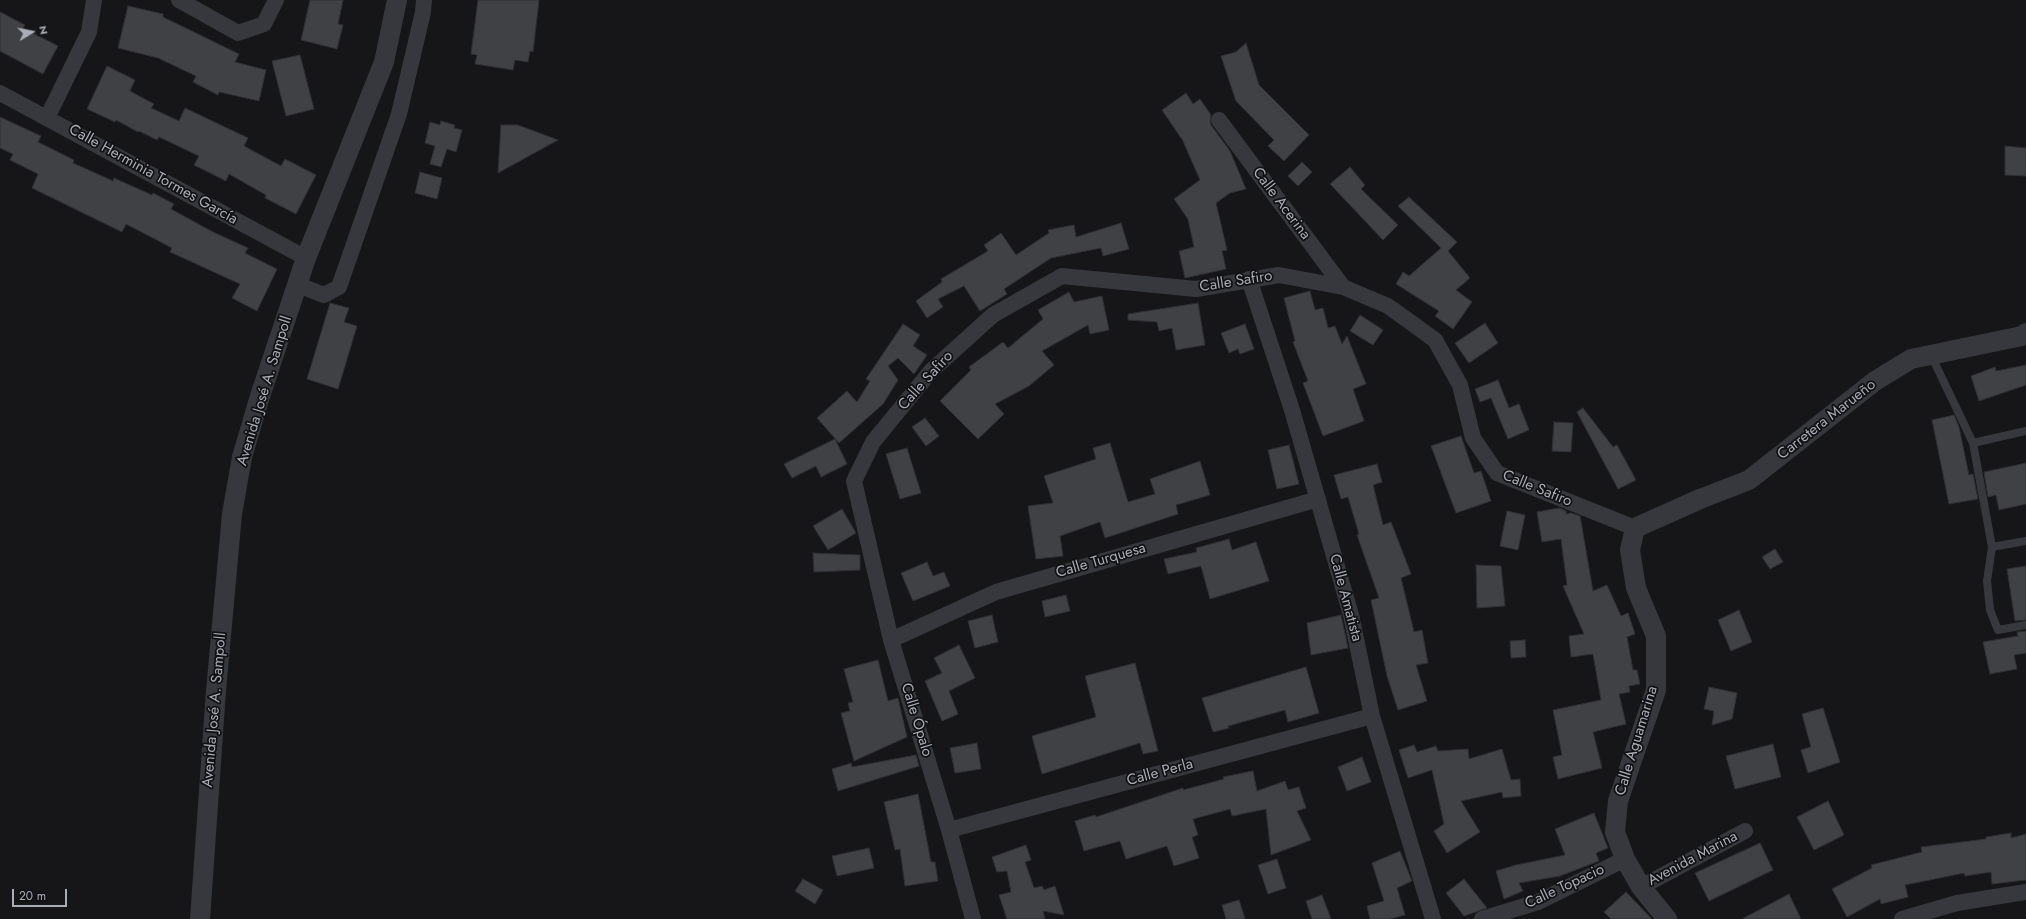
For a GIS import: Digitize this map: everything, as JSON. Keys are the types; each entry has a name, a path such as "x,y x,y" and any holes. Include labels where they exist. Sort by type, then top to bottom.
{"street":[{"path":"47,118 89,32 94,0"},
{"path":"179,0 238,32 264,24 276,0"},
{"name":"Avenida José A. Sampoll","path":"200,919 216,691 232,514 242,457 306,258 384,62 397,0"},
{"path":"298,285 324,295 339,287 399,114 423,12 424,0"},
{"name":"Calle Herminia Tormes García","path":"0,93 306,258"},
{"name":"Calle Acerina","path":"1219,120 1343,286"},
{"name":"Calle Safiro","path":"863,521 854,481 873,442 931,371 993,315 1062,276 1196,289 1279,275 1343,286 1388,306 1435,340 1460,385 1473,438 1497,474 1635,528"},
{"name":"Calle Amatista","path":"1249,279 1292,410 1318,499 1351,615 1372,716 1433,919"},
{"name":"Carretera Marueño","path":"1635,528 1700,499 1749,480 1875,381 1911,359 2022,336 2026,333"},
{"name":"Calle Turquesa","path":"892,640 996,592 1318,499"},
{"name":"Calle Ópalo","path":"863,521 892,640 949,830 972,919"},
{"name":"Calle Aguamarina","path":"1635,528 1630,550 1636,588 1656,636 1656,690 1618,801 1616,832 1625,859 1640,887 1667,919"},
{"name":"Calle Perla","path":"949,830 1372,716"},
{"name":"Avenida Marina","path":"1640,887 1745,831"},
{"name":"Calle Topacio","path":"1482,919 1538,902 1625,859"},
{"path":"1902,919 1956,903 2026,892"}],"lane":[{"path":"1930,355 1973,443 1992,548 1987,581 1990,610 1998,630 2026,625"},
{"path":"1973,443 2026,431"},
{"path":"1992,548 2026,541"}],"building":[{"path":"310,0 343,0 338,24 343,25 337,49 301,40"},
{"path":"478,0 539,0 533,52 530,51 528,62 515,60 513,70 475,64 477,55 471,54"},
{"path":"128,6 163,14 163,17 239,54 235,62 266,70 259,101 219,92 218,95 193,82 196,76 158,58 118,48"},
{"path":"0,12 25,25 23,28 58,46 43,74 0,51"},
{"path":"1246,43 1259,85 1309,135 1284,161 1268,146 1274,140 1236,101 1221,56 1236,52"},
{"path":"300,55 314,109 286,116 272,61"},
{"path":"107,66 135,80 130,91 154,104 151,108 179,121 185,108 248,138 244,146 281,166 285,159 316,175 296,214 265,198 266,195 229,174 226,181 194,165 199,156 159,137 157,140 116,120 115,122 87,109"},
{"path":"1186,93 1193,104 1200,99 1211,115 1211,125 1230,151 1246,189 1230,193 1216,203 1227,250 1222,251 1226,269 1185,278 1179,251 1194,247 1188,219 1174,199 1200,180 1183,141 1162,110"},
{"path":"0,117 41,136 38,142 74,160 73,163 113,181 114,178 152,195 153,193 174,204 171,209 213,232 248,248 245,253 277,269 257,311 232,298 240,284 170,252 172,248 126,224 122,232 32,188 38,174 10,160 13,154 0,148"},
{"path":"441,121 455,125 454,128 462,130 456,152 447,149 441,167 430,164 435,146 425,143 430,122 440,125"},
{"path":"501,125 518,125 558,140 498,173"},
{"path":"2005,146 2026,148 2026,176 2005,175"},
{"path":"1302,162 1312,172 1298,186 1288,176"},
{"path":"1350,167 1365,185 1361,189 1398,225 1383,240 1330,184"},
{"path":"420,172 442,178 437,199 415,193"},
{"path":"1409,197 1457,242 1448,251 1470,278 1456,290 1472,302 1453,329 1435,316 1439,311 1396,284 1403,272 1409,276 1441,248 1398,206"},
{"path":"1121,223 1129,249 1103,256 1101,248 1051,258 1004,289 1007,294 980,311 964,286 938,299 943,307 927,318 916,301 942,282 941,279 988,251 984,245 1001,233 1016,255 1049,233 1048,230 1074,225 1076,237"},
{"path":"1310,291 1315,310 1323,308 1328,328 1335,326 1342,344 1347,336 1366,384 1353,389 1364,421 1323,436 1303,383 1308,381 1293,342 1295,341 1284,298"},
{"path":"1069,292 1074,302 1102,296 1109,330 1090,334 1088,325 1042,351 1054,365 1029,386 995,404 1004,414 978,439 940,401 971,370 969,367 1003,342 1008,348 1043,319 1038,310"},
{"path":"330,303 349,308 344,322 357,326 338,389 307,379"},
{"path":"1198,303 1205,345 1176,350 1172,328 1159,331 1157,322 1128,320 1128,314"},
{"path":"1360,315 1383,330 1373,345 1350,331"},
{"path":"1485,323 1498,343 1469,363 1455,343"},
{"path":"903,324 920,335 913,346 927,355 914,374 898,358 888,366 898,380 883,404 839,443 817,418 847,391 857,402 870,381 866,379"},
{"path":"1245,324 1254,349 1240,354 1238,349 1229,353 1221,333"},
{"path":"2026,365 2026,385 1979,401 1971,376 1995,367 1996,371"},
{"path":"1498,380 1509,408 1519,404 1529,430 1508,439 1491,398 1480,402 1475,389"},
{"path":"1583,408 1613,447 1617,445 1636,480 1618,489 1577,412"},
{"path":"1954,415 1959,427 1969,475 1973,474 1978,499 1949,504 1932,420"},
{"path":"925,418 939,436 926,446 912,427"},
{"path":"1554,422 1573,423 1571,452 1552,451"},
{"path":"1461,436 1474,473 1481,471 1491,501 1456,513 1431,446"},
{"path":"835,439 847,464 821,477 816,466 792,478 784,464"},
{"path":"1110,443 1128,502 1155,494 1150,479 1200,461 1210,495 1176,505 1178,514 1105,538 1100,522 1060,536 1063,556 1036,559 1028,506 1053,503 1044,476 1096,459 1093,448"},
{"path":"1289,445 1299,484 1277,489 1268,450"},
{"path":"907,448 921,493 900,499 886,454"},
{"path":"2026,463 2026,504 1999,510 1996,495 1988,497 1984,472"},
{"path":"1377,464 1382,482 1373,485 1383,525 1391,522 1411,574 1401,578 1414,632 1422,630 1428,663 1416,665 1427,701 1398,710 1387,676 1371,600 1379,598 1357,535 1359,534 1348,497 1341,499 1334,475"},
{"path":"1559,508 1566,511 1566,514 1571,513 1580,516 1593,591 1607,585 1621,616 1628,613 1635,634 1627,637 1633,670 1637,670 1640,684 1629,686 1630,692 1619,694 1626,724 1593,732 1602,768 1558,779 1553,757 1562,755 1553,710 1601,700 1593,654 1571,657 1569,636 1584,634 1563,586 1567,585 1561,539 1542,542 1537,512"},
{"path":"842,509 856,533 828,550 813,526"},
{"path":"1507,511 1525,515 1518,550 1500,546"},
{"path":"1229,539 1232,550 1256,542 1269,581 1210,599 1201,566 1168,574 1164,559 1197,552 1196,548"},
{"path":"1775,549 1783,562 1770,569 1762,557"},
{"path":"813,553 860,555 860,570 814,572"},
{"path":"927,562 933,576 944,572 950,586 913,601 901,573"},
{"path":"1476,565 1501,566 1505,606 1477,608"},
{"path":"2026,566 2026,620 2015,621 2007,569"},
{"path":"1066,595 1070,611 1045,617 1042,601"},
{"path":"1739,610 1752,642 1731,651 1718,620"},
{"path":"992,615 998,642 975,648 968,621"},
{"path":"1341,615 1348,648 1311,655 1307,623"},
{"path":"2026,631 2026,653 2014,655 2017,669 1990,674 1983,642 2018,636 2017,632"},
{"path":"1525,640 1526,657 1511,658 1510,641"},
{"path":"959,645 975,678 949,691 958,714 942,721 925,681 942,673 934,658"},
{"path":"878,660 888,701 898,698 907,737 854,761 841,713 850,711 848,703 853,702 844,669"},
{"path":"1135,663 1158,751 1143,754 1140,743 1042,774 1032,736 1096,717 1085,676"},
{"path":"1306,667 1319,713 1288,722 1285,710 1228,726 1229,728 1213,732 1202,698"},
{"path":"1709,687 1737,693 1732,719 1712,725 1714,711 1704,709"},
{"path":"1823,708 1840,762 1808,773 1801,750 1811,747 1802,714"},
{"path":"977,743 981,769 955,773 950,748"},
{"path":"1773,744 1781,777 1735,789 1726,756"},
{"path":"1414,745 1417,752 1436,746 1438,751 1468,749 1469,759 1502,749 1511,780 1520,779 1521,796 1503,798 1502,792 1461,801 1480,832 1447,853 1434,831 1444,824 1432,770 1408,778 1399,750"},
{"path":"916,755 919,766 838,791 832,769 851,763 852,767"},
{"path":"1362,757 1371,782 1347,791 1338,767"},
{"path":"1253,771 1257,791 1285,781 1288,790 1299,787 1306,808 1297,811 1311,840 1271,855 1266,809 1232,816 1230,809 1193,819 1198,835 1192,837 1199,858 1174,866 1167,846 1126,859 1120,841 1084,851 1075,821 1095,815 1096,817 1183,788 1183,790 1224,779 1223,777"},
{"path":"918,794 931,862 935,862 938,881 905,886 900,849 895,850 884,802"},
{"path":"1828,801 1844,835 1814,850 1797,817"},
{"path":"1594,813 1608,848 1596,853 1599,861 1560,876 1519,883 1523,891 1504,899 1496,871 1516,865 1565,855 1555,829"},
{"path":"2011,833 2011,838 2026,834 2026,880 1992,884 1991,872 1965,876 1964,873 1905,885 1908,897 1881,904 1880,899 1847,917 1832,889 1872,868 1871,865 1922,852 1921,847 1986,839 1986,837"},
{"path":"1760,843 1773,870 1709,901 1695,873"},
{"path":"1026,845 1031,860 1025,862 1034,888 1042,886 1044,890 1055,886 1064,915 1043,911 1045,919 1007,919 999,895 1011,892 1007,871 997,872 992,857"},
{"path":"869,848 874,868 837,876 832,856"},
{"path":"1400,851 1412,881 1397,888 1405,915 1390,919 1370,919 1367,906 1384,901 1372,863"},
{"path":"1277,859 1286,888 1268,894 1258,865"},
{"path":"803,879 823,890 815,904 795,891"},
{"path":"1464,879 1487,908 1464,916 1446,893"},
{"path":"1626,892 1652,919 1611,919 1604,912"},
{"path":"1789,894 1801,919 1742,919"},
{"path":"1322,895 1331,919 1312,919 1306,901"},
{"path":"1239,900 1245,919 1226,919 1222,905"}]}
